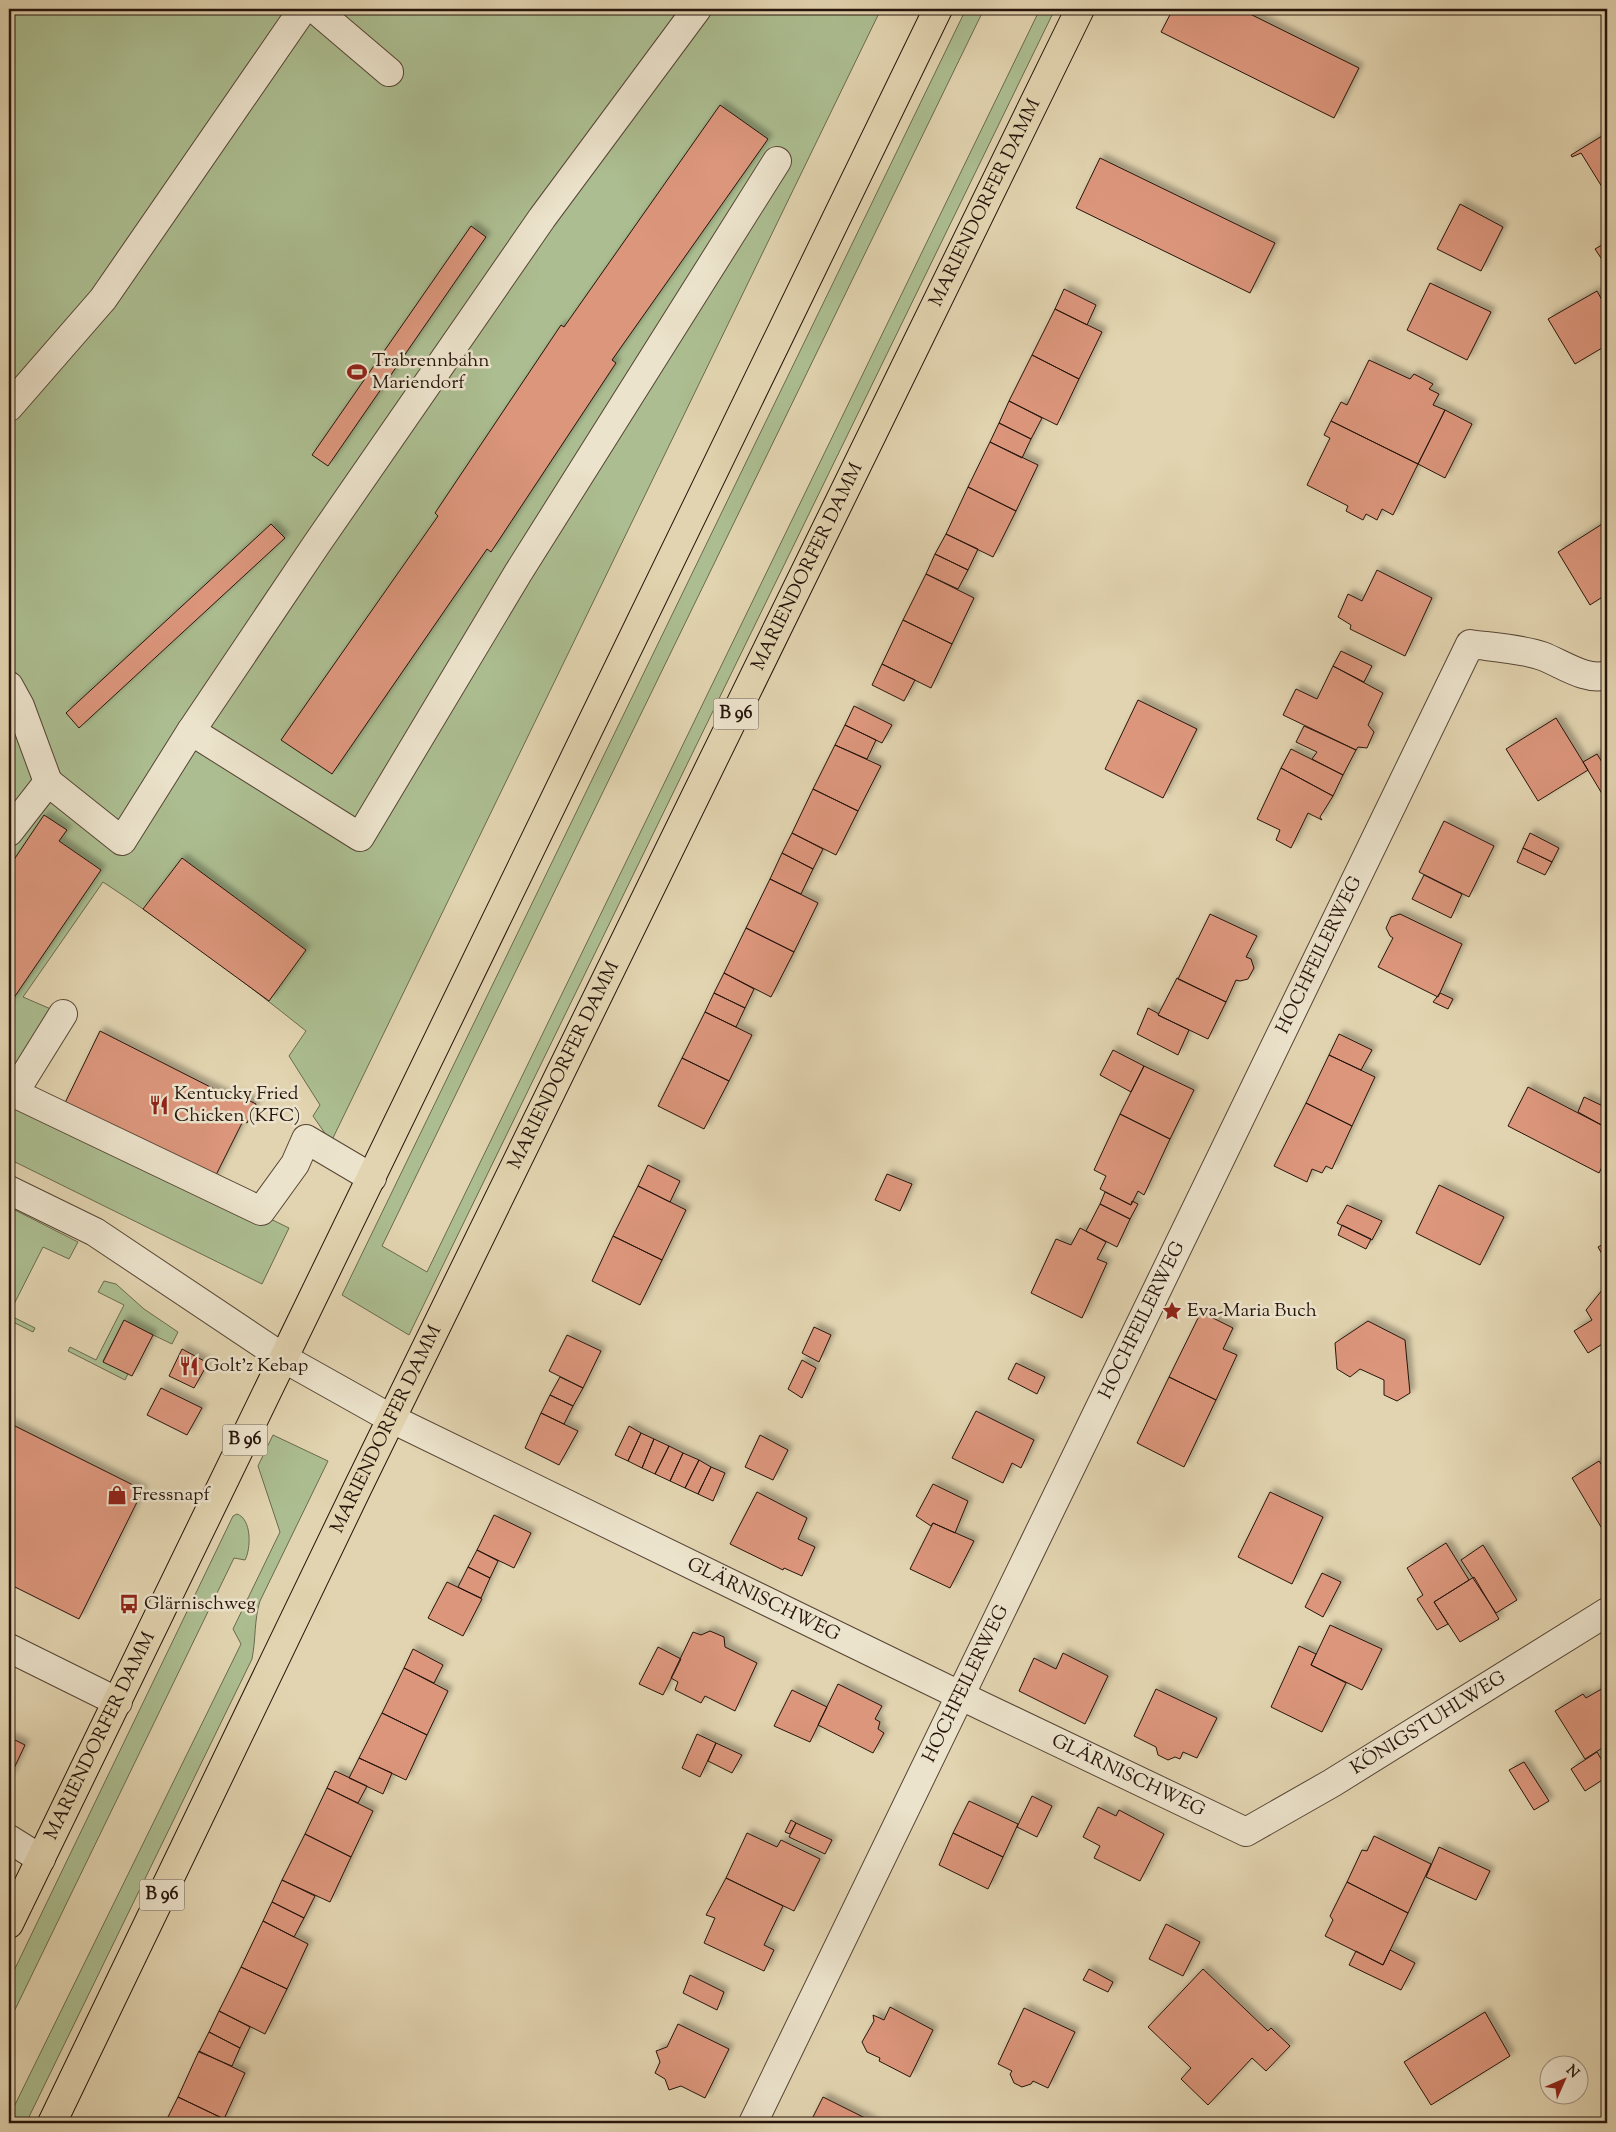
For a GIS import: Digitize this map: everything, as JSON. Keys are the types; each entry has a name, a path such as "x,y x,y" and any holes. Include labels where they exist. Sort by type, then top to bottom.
{"main road":[{"name":"MARIENDORFER DAMM","path":"9,1924 285,1359 938,9"},
{"name":"MARIENDORFER DAMM","path":"52,2123 392,1419 1080,9"}],"street":[{"path":"9,407 103,299 303,9"},
{"path":"315,9 389,72"},
{"path":"9,686 20,706 48,782 122,841 191,731 316,545 542,218 697,9"},
{"path":"191,731 360,837 518,573 777,161"},
{"name":"HOCHFEILERWEG","path":"753,2123 1470,644 1540,655 1582,674 1607,675"},
{"path":"9,832 48,782"},
{"path":"63,1014 14,1092 261,1211 295,1164 306,1139 372,1178"},
{"name":"GLÄRNISCHWEG","path":"9,1190 95,1232 285,1359 392,1419 1246,1832"},
{"name":"KÖNIGSTUHLWEG","path":"1246,1832 1332,1783 1607,1612"},
{"path":"9,1650 118,1702"},
{"path":"9,1839 41,1858"}],"green space":[{"name":"Trabrennbahn Mariendorf","path":"9,9 881,9 331,1142 313,1116 320,1105 289,1056 306,1031 206,954 103,882 23,997 60,1013 9,1092"},
{"path":"966,9 984,9 382,1246 427,1272 1040,9 1055,9 409,1335 342,1295"},
{"path":"9,1092 289,1228 262,1284 9,1159"},
{"path":"9,1207 78,1242 69,1259 43,1247 9,1314"},
{"path":"104,1281 116,1284 144,1309 178,1332 172,1344 124,1321 103,1361 128,1374 125,1380 68,1351 70,1347 96,1360 124,1305 98,1292"},
{"path":"9,1315 35,1328 33,1332 9,1320"},
{"path":"273,1435 328,1461 260,1601 252,1659 26,2123 9,2123 9,2117 241,1644 233,1629 280,1532 258,1466"},
{"path":"237,1514 242,1517 248,1528 249,1542 245,1560 234,1558 9,2022 9,1981 233,1516"}],"building":[{"path":"1173,9 1240,9 1359,68 1334,118 1161,32"},
{"path":"720,105 768,139 612,360 616,363 491,552 487,549 332,774 281,740 438,516 435,513 561,325 564,327"},
{"path":"1607,133 1607,195 1581,153 1572,157 1571,155"},
{"path":"1100,158 1275,243 1250,293 1076,208"},
{"path":"1460,204 1503,227 1481,271 1437,249"},
{"path":"471,226 486,237 328,466 312,455"},
{"path":"1607,242 1607,267 1595,249"},
{"path":"1430,283 1491,312 1467,360 1407,330"},
{"path":"1064,289 1096,305 1087,325 1055,309"},
{"path":"1597,291 1607,309 1607,345 1575,364 1548,319"},
{"path":"1055,309 1102,332 1079,379 1032,355"},
{"path":"1032,355 1079,379 1057,425 1009,401"},
{"path":"1369,360 1410,379 1414,374 1433,384 1429,389 1439,394 1433,405 1445,410 1418,464 1331,421 1341,402 1347,405"},
{"path":"1009,401 1042,418 1031,439 999,423"},
{"path":"1445,410 1472,424 1445,478 1418,464"},
{"path":"1331,421 1418,464 1393,515 1382,509 1377,520 1366,514 1363,520 1346,511 1348,506 1307,485 1330,438 1324,435"},
{"path":"999,423 1031,439 1022,458 990,442"},
{"path":"990,442 1038,465 1016,511 968,487"},
{"path":"968,487 1016,511 993,557 946,534"},
{"path":"1607,521 1607,594 1590,605 1558,552"},
{"path":"271,524 285,538 79,728 66,713"},
{"path":"946,534 978,549 968,570 935,554"},
{"path":"935,554 968,570 958,589 926,574"},
{"path":"1377,570 1432,598 1405,656 1350,629 1351,625 1338,617 1348,594 1362,601"},
{"path":"926,574 974,598 952,644 903,620"},
{"path":"903,620 952,644 931,688 882,664"},
{"path":"1341,651 1372,666 1364,682 1333,666"},
{"path":"882,664 915,680 904,701 872,685"},
{"path":"1333,666 1383,693 1368,725 1374,732 1367,748 1358,747 1356,750 1283,715 1296,689 1317,699"},
{"path":"1138,700 1197,729 1163,798 1105,769"},
{"path":"854,706 892,725 882,743 845,725"},
{"path":"1556,718 1588,770 1538,801 1506,749"},
{"path":"845,725 876,740 867,759 835,745"},
{"path":"1304,726 1356,750 1343,775 1312,759 1317,752 1296,742"},
{"path":"835,745 881,766 858,811 813,789"},
{"path":"1291,749 1343,775 1333,796 1281,768"},
{"path":"1597,754 1607,770 1607,802 1583,762"},
{"path":"1281,768 1333,796 1320,817 1322,820 1308,813 1291,848 1276,840 1280,830 1257,819"},
{"path":"813,789 858,811 836,855 792,833"},
{"path":"44,815 67,830 59,841 101,870 9,1005 9,867"},
{"path":"1444,821 1494,846 1469,897 1419,872"},
{"path":"792,833 823,849 813,869 782,853"},
{"path":"1530,833 1559,848 1552,862 1523,848"},
{"path":"1523,848 1552,862 1545,875 1517,862"},
{"path":"782,853 813,869 801,894 770,879"},
{"path":"182,858 306,950 269,1001 143,909"},
{"path":"1424,875 1462,894 1451,918 1412,899"},
{"path":"770,879 818,903 794,952 746,928"},
{"path":"1210,914 1257,936 1246,957 1251,959 1254,968 1248,979 1236,980 1226,1002 1178,979"},
{"path":"1400,914 1462,944 1438,997 1378,967 1393,938 1386,928 1391,917"},
{"path":"746,928 794,952 771,997 724,973"},
{"path":"724,973 754,989 745,1008 714,993"},
{"path":"1177,978 1226,1002 1208,1039 1158,1015"},
{"path":"714,993 745,1008 736,1027 705,1012"},
{"path":"1440,993 1453,999 1448,1009 1433,1002"},
{"path":"1148,1008 1189,1030 1178,1055 1137,1034"},
{"path":"705,1012 752,1035 729,1081 682,1058"},
{"name":"Kentucky Fried Chicken (KFC)","path":"100,1031 236,1100 238,1095 256,1104 247,1123 243,1121 213,1181 63,1107"},
{"path":"1339,1034 1372,1050 1361,1070 1329,1055"},
{"path":"1113,1050 1144,1066 1131,1092 1100,1075"},
{"path":"1329,1055 1375,1077 1352,1126 1306,1103"},
{"path":"682,1058 729,1081 704,1129 658,1106"},
{"path":"1144,1066 1194,1090 1170,1139 1120,1114"},
{"path":"1528,1087 1607,1128 1607,1157 1599,1173 1508,1126"},
{"path":"1584,1097 1607,1108 1607,1128 1578,1112"},
{"path":"1306,1103 1352,1126 1332,1169 1326,1166 1322,1173 1312,1169 1307,1182 1274,1166"},
{"path":"1120,1114 1170,1139 1144,1195 1138,1191 1131,1205 1100,1189 1106,1176 1094,1170"},
{"path":"648,1165 680,1181 670,1202 638,1186"},
{"path":"887,1174 912,1184 900,1211 875,1200"},
{"path":"1439,1185 1504,1217 1480,1265 1416,1233"},
{"path":"638,1186 686,1210 662,1260 613,1236"},
{"path":"1105,1192 1131,1205 1132,1201 1138,1204 1130,1219 1100,1204"},
{"path":"1100,1204 1130,1219 1117,1247 1086,1231"},
{"path":"1347,1205 1382,1221 1372,1240 1337,1223"},
{"path":"1342,1225 1371,1239 1366,1249 1338,1235"},
{"path":"1080,1228 1106,1242 1097,1259 1107,1263 1082,1318 1031,1293 1056,1239 1071,1245"},
{"path":"613,1236 662,1260 640,1305 592,1281"},
{"path":"1607,1242 1607,1263 1598,1247"},
{"path":"1607,1284 1607,1341 1588,1353 1574,1331 1592,1320 1586,1310"},
{"path":"1201,1312 1233,1328 1223,1349 1237,1355 1216,1400 1169,1377"},
{"path":"124,1320 153,1335 132,1376 103,1362"},
{"path":"1368,1321 1405,1340 1410,1393 1397,1401 1384,1395 1384,1380 1360,1369 1350,1377 1337,1369 1335,1343"},
{"path":"814,1327 831,1335 819,1362 802,1353"},
{"path":"567,1335 601,1351 583,1388 549,1371"},
{"path":"182,1349 208,1363 194,1388 169,1376"},
{"path":"802,1360 816,1368 802,1398 788,1389"},
{"path":"1016,1363 1045,1377 1037,1394 1008,1379"},
{"path":"560,1377 583,1388 573,1406 550,1395"},
{"path":"1169,1377 1216,1400 1184,1467 1137,1443"},
{"path":"161,1388 202,1408 187,1435 147,1415"},
{"path":"550,1395 573,1406 564,1424 541,1413"},
{"path":"976,1411 1034,1440 1021,1468 1012,1463 1003,1483 952,1458"},
{"path":"541,1413 578,1431 559,1465 525,1448"},
{"path":"9,1423 143,1490 79,1619 9,1584"},
{"path":"629,1426 641,1433 628,1461 615,1455"},
{"path":"641,1433 654,1439 642,1468 628,1461"},
{"path":"760,1435 788,1450 773,1480 745,1467"},
{"path":"654,1439 669,1446 655,1474 642,1468"},
{"path":"669,1446 683,1453 670,1481 655,1474"},
{"path":"683,1453 699,1460 685,1488 670,1481"},
{"path":"699,1460 711,1467 698,1494 685,1488"},
{"path":"1599,1461 1607,1473 1607,1537 1572,1478"},
{"path":"711,1467 725,1473 713,1501 698,1494"},
{"path":"933,1484 968,1501 955,1533 933,1523 931,1526 916,1516"},
{"path":"757,1492 807,1518 798,1539 815,1547 802,1576 784,1568 783,1570 730,1544"},
{"path":"1270,1492 1323,1517 1292,1584 1238,1557"},
{"path":"494,1515 531,1533 514,1568 477,1550"},
{"path":"933,1523 974,1541 950,1588 910,1569"},
{"path":"1446,1543 1469,1580 1434,1602 1448,1624 1437,1630 1417,1599 1423,1595 1407,1568"},
{"path":"1483,1545 1517,1600 1496,1613 1461,1560"},
{"path":"477,1550 498,1561 490,1578 468,1567"},
{"path":"468,1567 490,1578 481,1598 458,1587"},
{"path":"1322,1573 1341,1582 1323,1617 1305,1607"},
{"path":"1474,1577 1499,1619 1460,1642 1434,1602"},
{"path":"447,1582 482,1599 463,1636 428,1618"},
{"path":"1330,1625 1382,1649 1362,1690 1311,1665"},
{"path":"710,1631 724,1637 725,1647 757,1663 735,1711 705,1696 701,1703 675,1690 678,1682 671,1678 693,1632 701,1635"},
{"path":"1299,1646 1316,1654 1311,1665 1346,1683 1322,1732 1271,1707"},
{"path":"658,1647 681,1659 663,1695 639,1684"},
{"path":"413,1649 443,1665 434,1683 404,1668"},
{"path":"1063,1653 1108,1676 1085,1724 1019,1691 1034,1658 1056,1669"},
{"path":"404,1668 448,1691 427,1735 382,1713"},
{"path":"838,1684 882,1706 875,1719 880,1722 878,1729 884,1733 873,1753 818,1725"},
{"path":"1605,1687 1607,1690 1607,1745 1585,1759 1555,1711 1583,1694 1586,1698"},
{"path":"1156,1689 1217,1718 1197,1758 1183,1752 1180,1759 1175,1757 1168,1760 1158,1755 1156,1747 1134,1736"},
{"path":"792,1690 827,1707 810,1742 774,1726"},
{"path":"382,1713 427,1735 406,1780 359,1758"},
{"path":"697,1734 716,1743 700,1777 682,1768"},
{"path":"9,1737 25,1745 9,1779"},
{"path":"716,1743 742,1755 732,1773 708,1761"},
{"path":"1597,1752 1607,1769 1607,1777 1585,1791 1571,1769"},
{"path":"359,1758 392,1773 383,1794 349,1778"},
{"path":"1524,1762 1549,1801 1534,1810 1509,1770"},
{"path":"335,1771 367,1786 358,1803 327,1788"},
{"path":"327,1788 373,1811 351,1857 305,1834"},
{"path":"1032,1796 1052,1806 1037,1837 1017,1827"},
{"path":"969,1801 1018,1824 1003,1857 953,1833"},
{"path":"1098,1807 1116,1816 1119,1810 1164,1834 1140,1881 1094,1858 1100,1846 1083,1837"},
{"path":"791,1820 796,1823 790,1834 785,1832"},
{"path":"796,1823 832,1840 825,1854 789,1837"},
{"path":"747,1833 777,1847 781,1840 820,1859 794,1911 726,1878"},
{"path":"953,1833 1003,1857 988,1889 939,1865"},
{"path":"305,1834 351,1857 330,1902 282,1880"},
{"path":"1374,1836 1431,1864 1408,1913 1347,1882 1362,1850 1367,1851"},
{"path":"1439,1847 1490,1871 1476,1900 1426,1877"},
{"path":"726,1878 783,1906 764,1945 774,1950 764,1971 704,1943 715,1918 706,1915"},
{"path":"282,1880 315,1896 304,1918 272,1902"},
{"path":"1347,1882 1408,1913 1383,1965 1325,1936 1333,1920 1330,1916"},
{"path":"272,1902 304,1918 294,1937 263,1921"},
{"path":"263,1921 308,1944 287,1989 241,1967"},
{"path":"1166,1924 1200,1942 1183,1976 1149,1959"},
{"path":"1390,1950 1415,1963 1401,1990 1349,1965 1356,1951 1383,1965"},
{"path":"241,1967 287,1989 265,2034 219,2011"},
{"path":"1089,1969 1113,1982 1108,1992 1083,1980"},
{"path":"1203,1969 1268,2031 1271,2028 1290,2046 1266,2071 1252,2058 1208,2105 1181,2079 1191,2068 1148,2027"},
{"path":"690,1975 724,1992 717,2010 683,1993"},
{"path":"890,2007 933,2030 910,2077 879,2061 880,2058 867,2052 862,2042 874,2021 873,2015 884,2020"},
{"path":"1024,2008 1075,2032 1048,2088 1033,2081 1031,2084 1022,2087 1014,2083 1010,2074 1012,2071 998,2064"},
{"path":"219,2011 250,2027 240,2048 209,2032"},
{"path":"1485,2012 1510,2056 1431,2105 1404,2062"},
{"path":"678,2024 729,2049 705,2098 681,2086 669,2090 665,2079 655,2073 660,2062 656,2051 667,2047"},
{"path":"209,2032 240,2048 232,2066 199,2052"},
{"path":"199,2051 245,2073 224,2119 178,2097"},
{"path":"178,2097 224,2119 222,2123 165,2123"},
{"path":"823,2097 875,2123 810,2123"}],"place":[{"name":"Trabrennbahn Mariendorf","path":"357,372"},
{"name":"Kentucky Fried Chicken (KFC)","path":"159,1105"},
{"name":"Eva-Maria Buch","path":"1172,1311"},
{"name":"Golt'z Kebap","path":"189,1366"},
{"name":"Fressnapf","path":"117,1495"},
{"name":"Glärnischweg","path":"129,1604"}]}
